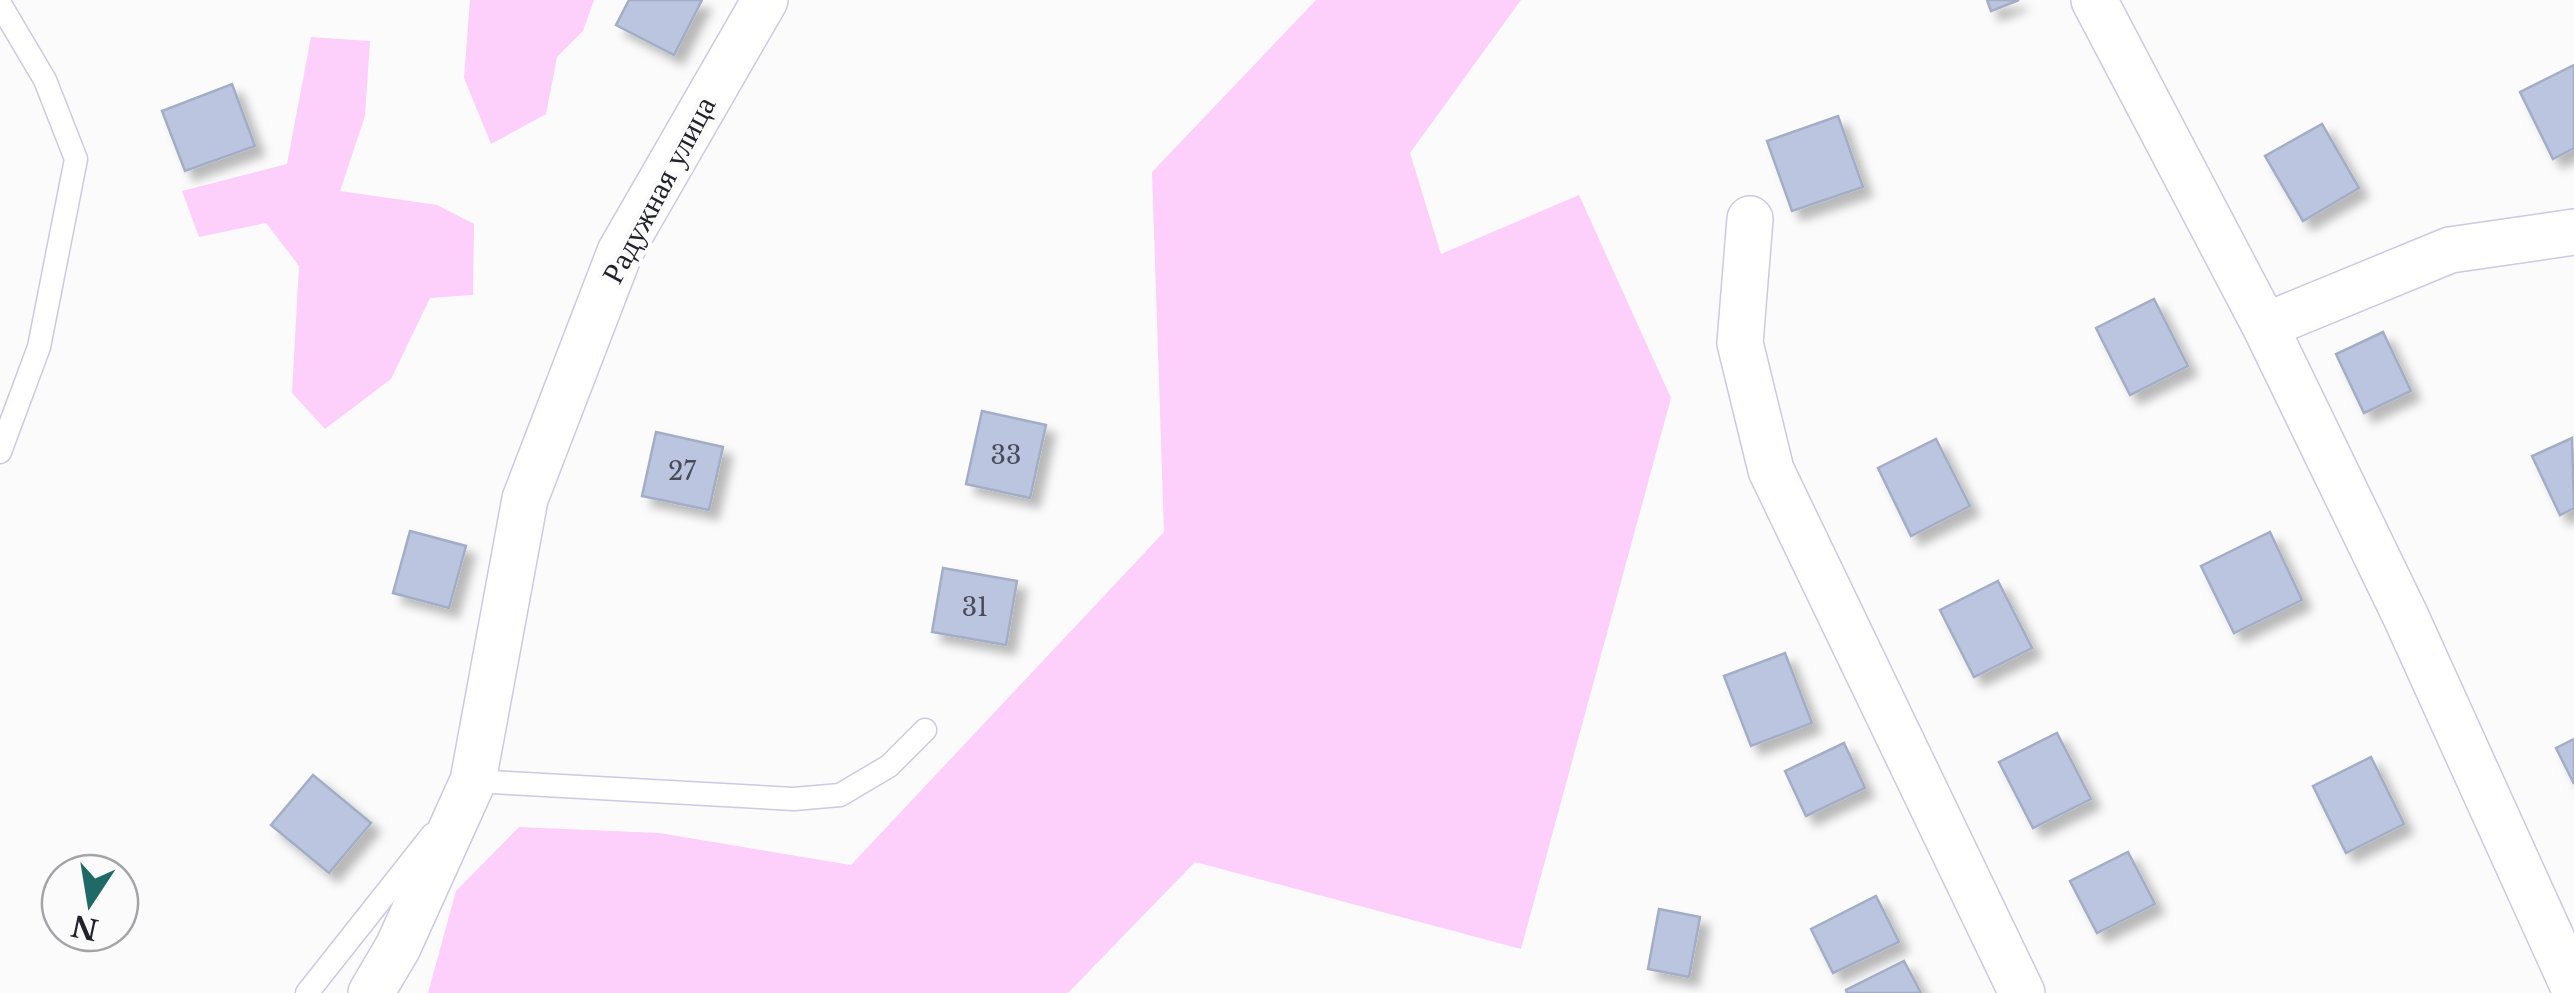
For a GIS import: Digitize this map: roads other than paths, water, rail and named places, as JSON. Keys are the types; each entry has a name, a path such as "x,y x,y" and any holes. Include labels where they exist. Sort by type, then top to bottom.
{"street":[{"name":"Радужная улица","path":"371,993 398,947 474,781 525,499 620,252 765,0"},
{"path":"2094,0 2264,326 2405,616 2574,988"},
{"path":"1750,218 1740,343 1771,470 2022,993"},
{"path":"2264,326 2450,250 2574,232"}],"lane":[{"path":"0,4 45,80 76,159 39,348 0,452"},
{"path":"307,993 474,781 794,799 840,795 888,766 925,730"}]}
